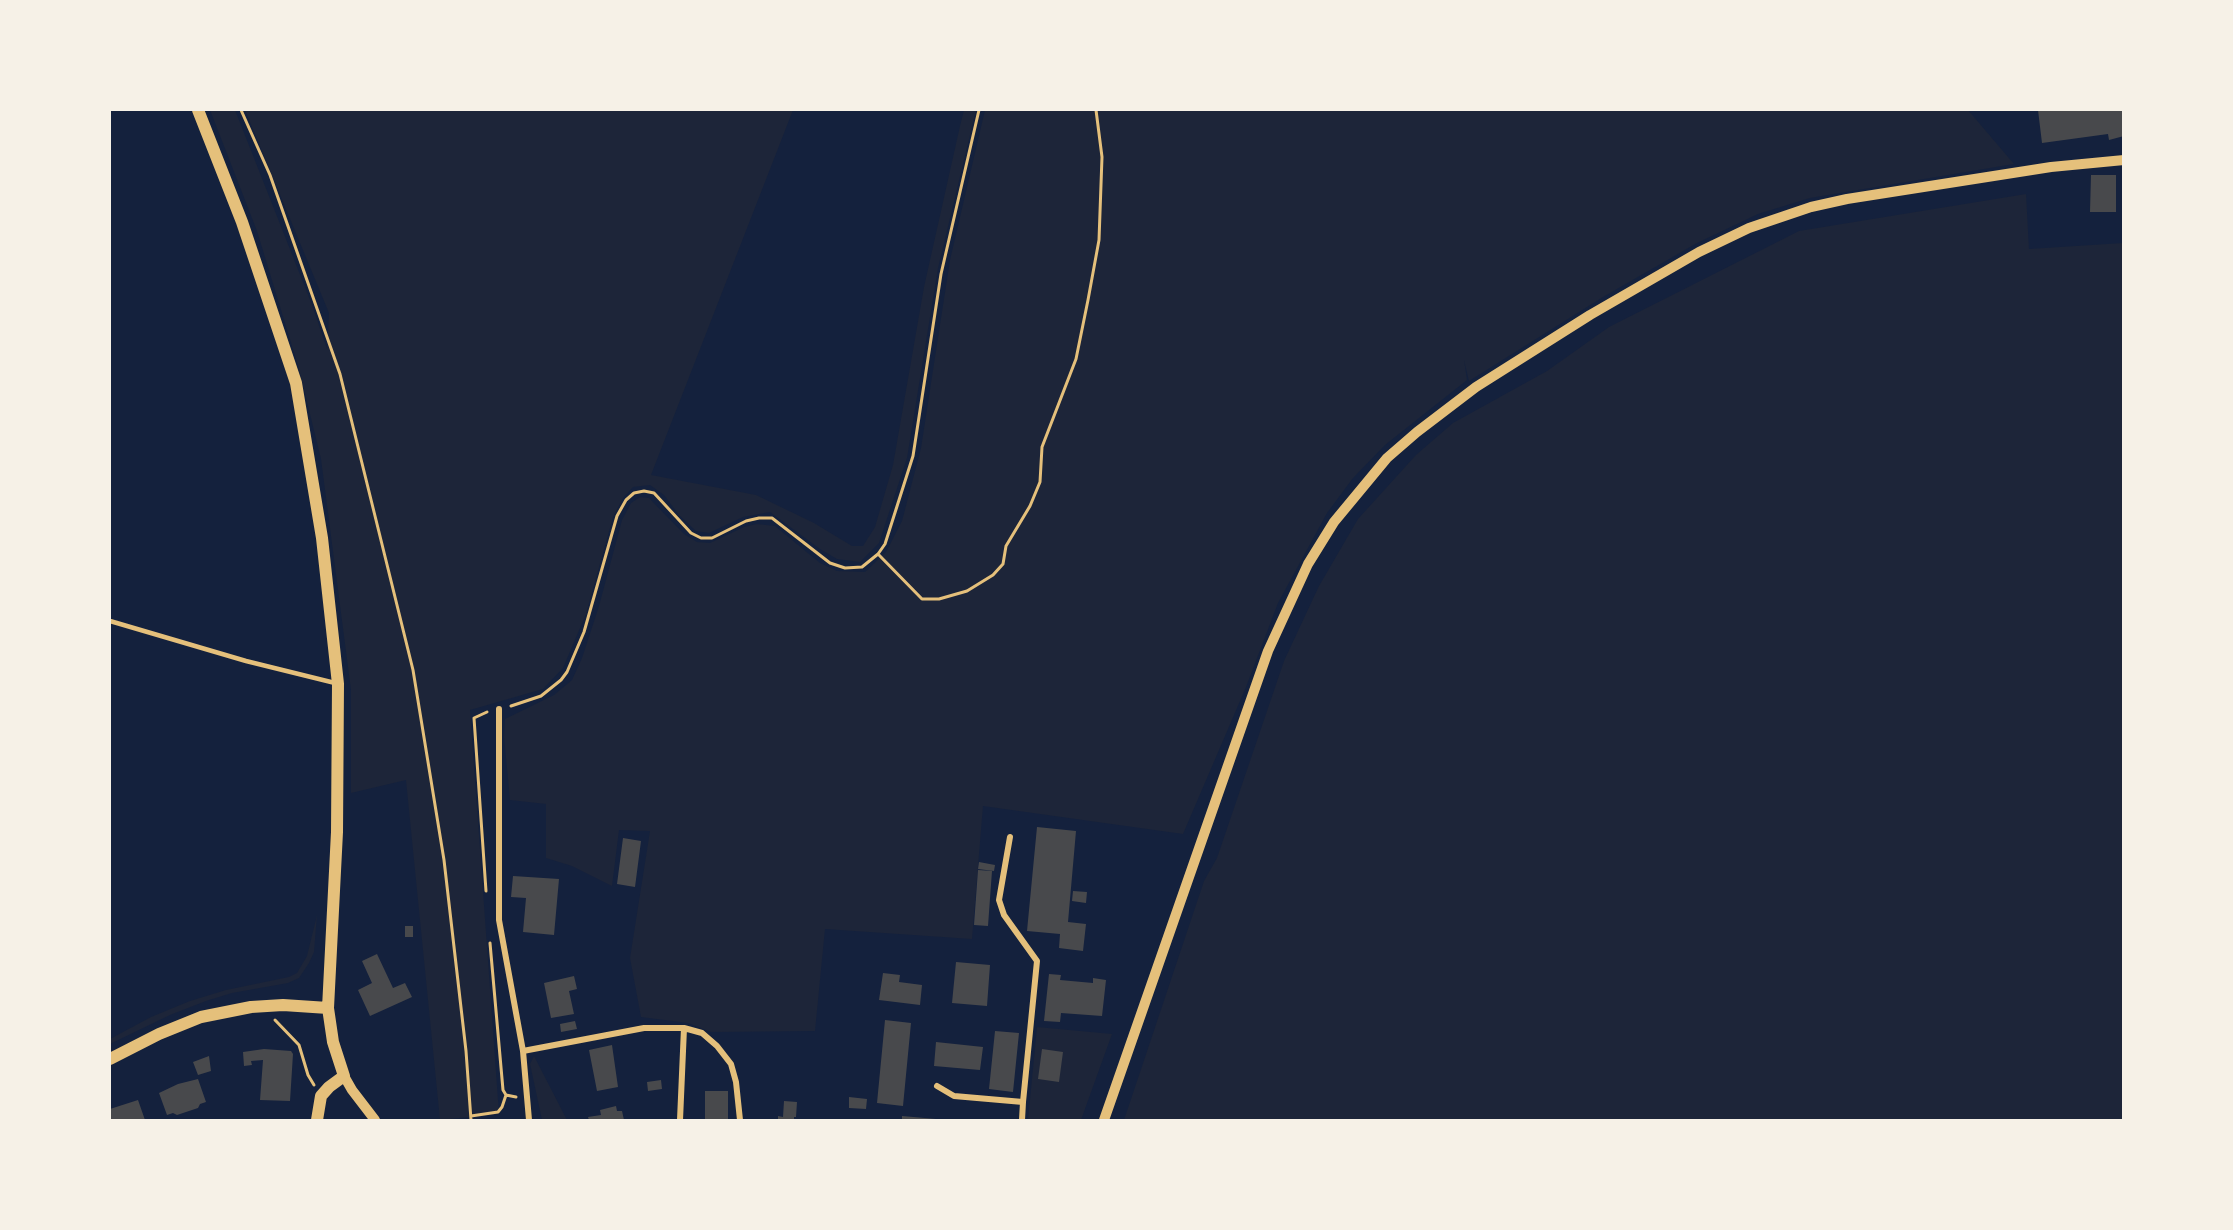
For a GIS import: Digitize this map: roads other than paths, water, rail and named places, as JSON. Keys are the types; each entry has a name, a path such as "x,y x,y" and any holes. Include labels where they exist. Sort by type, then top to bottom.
{"main road":[{"path":"198,110 242,222 296,383 322,538 338,684 336,843 328,1008 333,1042 345,1076 329,1086 321,1096 317,1120"},
{"path":"110,1059 159,1034 201,1017 251,1007 304,1005 328,1008"}],"street":[{"path":"1104,1120 1214,801 1268,651 1285,611 1308,564 1334,522 1388,458 1417,432 1476,387 1580,321 1699,252 1749,228 1784,215 1847,199 2050,167 2124,160"},
{"path":"502,709 499,920 523,1051 529,1120"},
{"path":"1010,837 999,900 1004,915 1037,962 1022,1120"},
{"path":"523,1051 644,1028 684,1028 702,1033 717,1046 731,1064 740,1120"},
{"path":"680,1120 684,1028"},
{"path":"345,1076 367,1112 375,1120"},
{"path":"937,1086 954,1096 1023,1102"}],"lane":[{"path":"110,621 246,661 338,684"}]}
